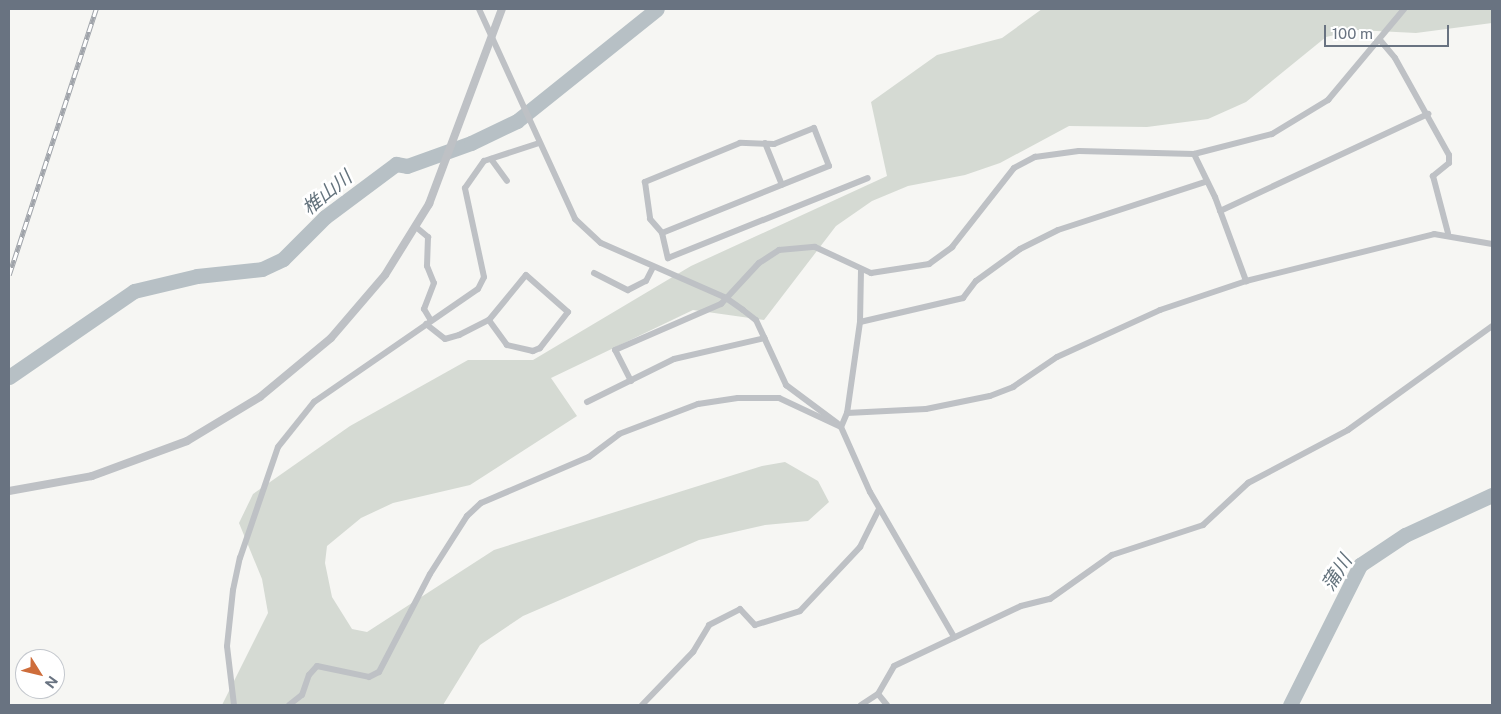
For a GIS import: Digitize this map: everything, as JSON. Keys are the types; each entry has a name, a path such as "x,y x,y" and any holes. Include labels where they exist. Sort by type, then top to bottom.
{"street":[{"path":"479,9 537,140 582,227 601,243 726,298 756,320 786,385 841,427 879,509 954,637"},
{"path":"9,491 92,476 154,456 207,431 260,397 346,323 385,275 416,227 442,176 502,9"},
{"path":"631,381 615,350 721,304 759,263 790,247 815,247 861,270 884,273 929,264 943,257 1014,168 1035,157 1079,151 1194,154 1272,134 1319,107 1380,40 1404,9"},
{"path":"1380,40 1428,114 1450,160 1433,176 1448,233"},
{"path":"1220,211 1428,114"},
{"path":"662,233 830,166 814,128 774,144 740,143 645,182 650,220 662,233 668,258 662,270"},
{"path":"234,705 227,646 233,590 240,558 278,447 314,402 484,283 465,188 478,167 490,159 537,140"},
{"path":"765,143 782,185"},
{"path":"1194,154 1205,182 1220,211 1246,280"},
{"path":"490,159 507,181"},
{"path":"668,258 868,178"},
{"path":"860,322 963,298 976,281 1020,249 1058,230 1205,182"},
{"path":"416,227 428,237 427,266 434,283 424,309 428,321 445,339 489,320 526,274 568,312 540,348 533,351 507,345 489,320"},
{"path":"847,413 926,409 990,396 1013,387 1057,357 1160,310 1246,280 1448,233 1492,244"},
{"path":"594,273 628,290 646,282 654,266"},
{"path":"841,427 847,413 860,322 861,270"},
{"path":"861,705 878,694 894,666 1021,606 1050,598 1112,555 1203,525 1248,483 1348,430 1492,326"},
{"path":"587,402 688,354 765,338"},
{"path":"289,705 302,696 309,675 317,666 369,678 379,672 430,574 467,516 480,503 589,456 619,434 698,404 779,398 841,427"},
{"path":"642,705 692,652 709,626 740,609 755,625 800,611 860,547 879,509"},
{"path":"878,694 887,705"}],"shaded area":[{"path":"1042,9 1492,9 1492,23 1416,33 1357,30 1326,37 1246,102 1208,119 1147,127 1069,126 1000,163 965,175 908,186 872,201 836,226 764,320 693,310 551,378 577,416 470,485 393,503 361,518 327,546 325,563 332,597 352,629 367,632 494,550 762,466 785,462 818,481 829,502 808,521 765,525 699,540 523,616 480,645 443,705 222,705 268,613 262,579 239,523 253,494 350,426 468,360 533,360 691,266 887,176 871,102 937,55 1002,38"}],"waterway":[{"name":"椎山川","path":"9,377 134,291 197,276 262,269 283,259 325,217 396,164 407,166 471,143 517,121 657,9"},
{"name":"蒲川","path":"1290,705 1360,565 1405,535 1492,495"}],"railway":[{"path":"9,275 96,9"}]}
